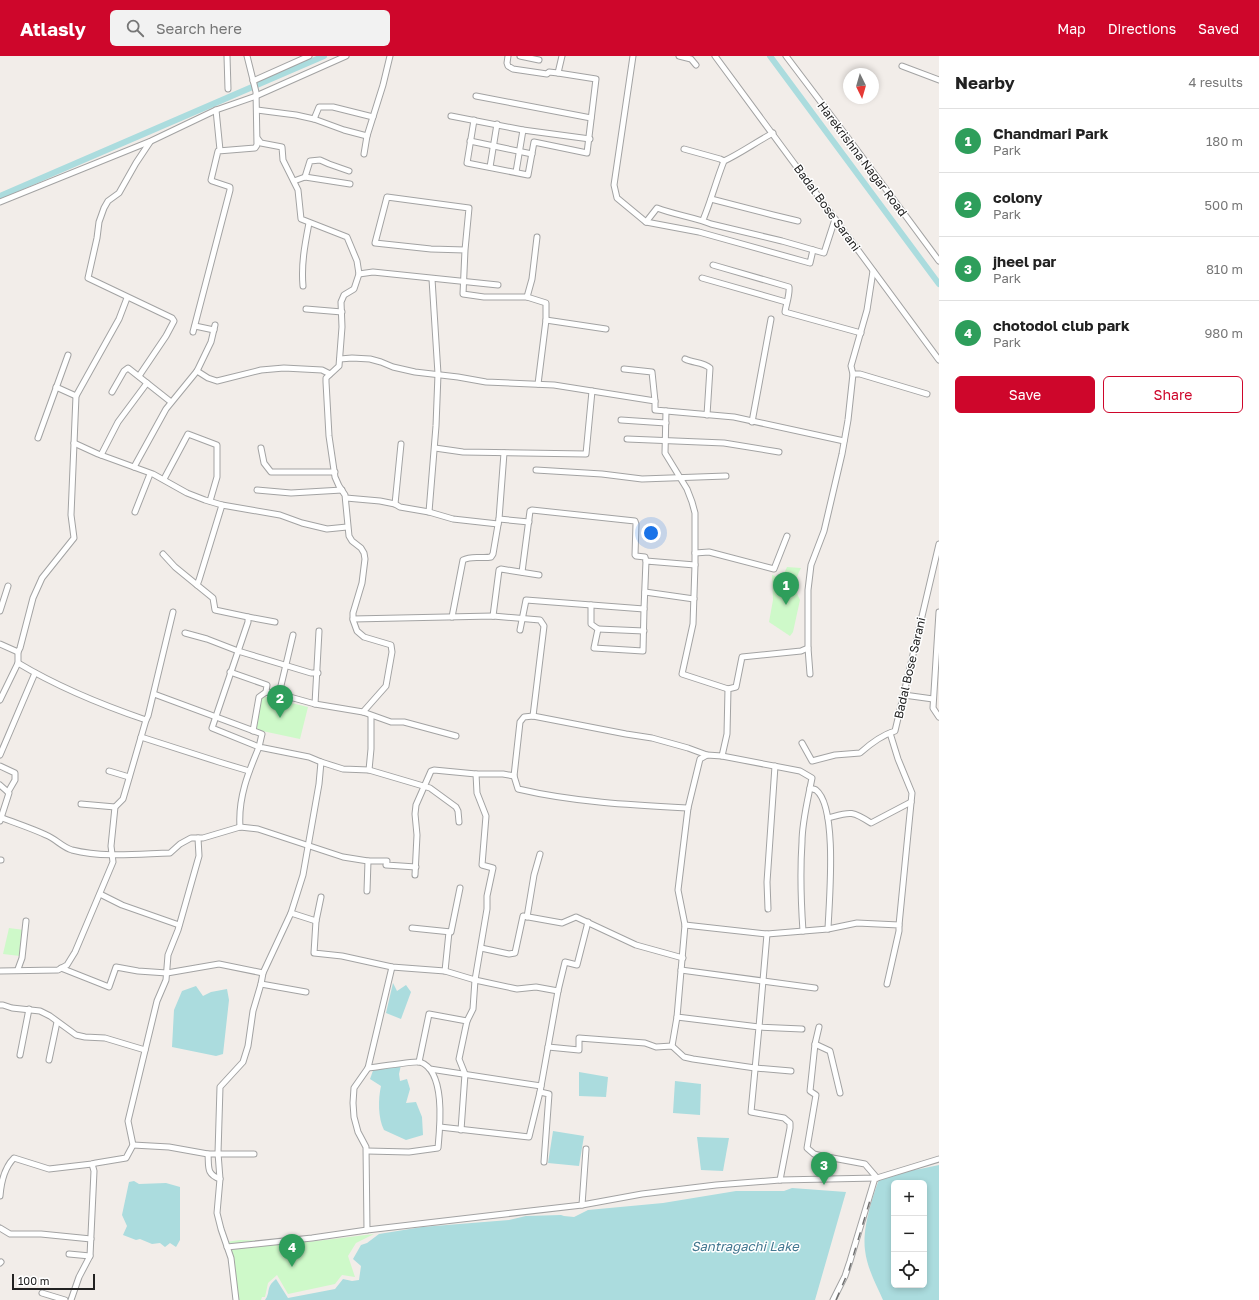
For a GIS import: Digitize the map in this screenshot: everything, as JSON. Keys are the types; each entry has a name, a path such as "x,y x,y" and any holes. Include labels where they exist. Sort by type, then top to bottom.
{"street":[{"path":"227,56 228,89"},
{"path":"220,150 255,148 257,145 256,94 247,56"},
{"path":"253,81 309,56"},
{"path":"0,202 151,142 216,110 346,56"},
{"path":"364,154 372,117 383,85 390,56"},
{"path":"474,120 467,163 528,175 534,142 587,153 590,139 596,79 558,73 549,72 547,74 513,69 508,66 508,56"},
{"path":"520,56 539,60"},
{"path":"558,73 562,56"},
{"path":"633,56 614,186 617,198 646,222 699,232 810,263 813,250"},
{"path":"681,56 692,59 696,65"},
{"name":"Badal Bose Sarani","path":"715,56 939,360"},
{"name":"Harekrishna Nagar Road","path":"786,56 939,261"},
{"path":"902,66 939,80"},
{"path":"476,96 591,118"},
{"path":"314,119 319,107 333,107 372,117"},
{"path":"193,332 230,190 230,187 211,180 218,151 220,150 216,110"},
{"path":"257,110 314,119 344,130 367,136"},
{"path":"451,116 523,130 590,139"},
{"path":"490,167 497,124"},
{"path":"516,172 523,130"},
{"path":"703,220 712,199 712,192 724,161 740,154 746,148 773,133"},
{"path":"258,140 282,146 283,160 298,190 301,219 347,237 357,261 358,274 354,289 342,297 342,327 338,368 326,378 326,382 329,436 336,480 346,498 347,527 350,539 361,548 365,559 362,584 353,619 357,631 364,637 391,645 392,652 386,686 363,712"},
{"path":"470,141 532,154"},
{"path":"139,376 166,336 174,321 172,318 127,298 88,278 99,222 104,208 108,202 119,193 136,163 151,142"},
{"path":"684,149 724,161"},
{"path":"306,177 310,161 320,160 349,171"},
{"path":"294,181 306,177 350,184"},
{"path":"465,250 430,249 375,243 387,197 469,208 462,294 484,297 527,297 546,303 546,320 538,384"},
{"path":"712,199 773,216 798,221"},
{"path":"646,222 657,208 671,213 703,220 711,224 824,253 835,219"},
{"path":"303,286 303,254 309,222"},
{"path":"527,297 532,278 536,237"},
{"path":"713,265 789,287 790,290 786,302 785,312 861,333"},
{"path":"810,674 808,648 808,590 811,565 824,531 837,481 848,420 853,374 851,366 867,310 873,271"},
{"path":"358,274 373,272 498,285"},
{"path":"702,278 786,302"},
{"path":"429,512 435,448 438,374 432,279"},
{"path":"0,700 18,663 18,652 33,598 42,578 74,538 71,515 76,396 119,319 127,298"},
{"path":"306,309 342,312"},
{"path":"752,422 771,319"},
{"path":"546,320 606,329"},
{"path":"134,467 166,409 197,371 211,342 215,328 195,326"},
{"path":"38,438 68,355"},
{"path":"340,359 370,359 393,367 415,372 438,374 486,382 554,385 655,401"},
{"path":"686,359 706,365 710,368 707,415"},
{"path":"112,392 124,371 128,368 171,402"},
{"path":"197,371 208,378 217,381 261,370 284,368 322,370 330,374"},
{"path":"624,369 652,372 655,410 734,417 844,441"},
{"path":"853,374 860,374 927,394"},
{"path":"101,455 118,422 147,383"},
{"path":"56,387 76,396"},
{"path":"435,448 463,452 586,454 592,390"},
{"path":"666,411 665,453 687,488 695,513 696,565 693,624 682,674 728,689 736,687 742,657 801,651 808,648"},
{"path":"621,420 666,424"},
{"path":"164,479 188,434 217,445 217,477 210,500"},
{"path":"627,439 724,443 780,452"},
{"path":"74,442 101,455 164,479 187,493 205,500 280,515 302,524 327,529 347,527"},
{"path":"395,504 401,444"},
{"path":"261,448 264,463 271,472 335,472"},
{"path":"452,617 461,563 465,559 471,557 491,557 493,554 499,521 504,453"},
{"path":"536,470 602,474 642,479 726,476"},
{"path":"135,512 150,474"},
{"path":"257,490 291,493 342,490"},
{"path":"346,498 380,501 395,504 400,507 453,518 529,522"},
{"path":"197,585 222,504"},
{"path":"522,572 530,511 532,510 633,520 636,524 634,555 645,557 646,561 644,651 594,648 598,629"},
{"path":"695,553 709,552 774,569 787,536"},
{"name":"Badal Bose Sarani","path":"802,743 812,761 835,755 860,754 870,744 885,734 895,731 939,544"},
{"path":"163,554 175,567 213,598 215,610 275,622"},
{"path":"646,561 696,565"},
{"path":"493,616 499,570 501,569 539,575"},
{"path":"933,571 939,575"},
{"path":"0,611 8,586"},
{"path":"645,592 694,599"},
{"path":"520,630 526,600 644,609"},
{"path":"591,605 591,624 598,629 644,631"},
{"path":"0,971 58,970 67,965 75,952 113,862 111,835 115,807 123,800 142,737 154,694 173,612"},
{"path":"939,612 933,699 933,708 939,717"},
{"path":"353,619 493,616 540,620 544,626 533,716"},
{"path":"248,617 248,622 212,728 259,746 309,757 343,769 369,770 430,788 456,807 459,822"},
{"path":"316,704 319,631"},
{"path":"185,633 286,666 311,673 318,673"},
{"path":"279,694 293,635"},
{"path":"0,644 18,652"},
{"path":"18,663 35,673 108,707 146,720"},
{"path":"230,672 267,685 266,692"},
{"path":"0,755 35,673"},
{"path":"722,756 727,734 728,689"},
{"path":"253,731 259,697 266,692 316,704 363,712 391,722 404,722 456,736"},
{"path":"154,694 262,734 241,798 239,813 240,827"},
{"path":"904,695 933,699"},
{"path":"369,770 371,749 371,716"},
{"path":"688,808 634,805 538,794 518,789 514,776 520,722 524,717 533,716 652,738 708,755 722,756 800,771 812,778 802,841 801,897 803,931"},
{"path":"887,984 899,931 912,793 898,759 890,732"},
{"path":"142,737 249,771"},
{"path":"672,1046 677,1017 683,958 685,925 678,890 688,808 700,759 708,755"},
{"path":"236,1300 231,1258 217,1213 220,1179 218,1153 220,1087 243,1062 248,1046 253,1011 263,973 292,913 303,875 319,784 321,762"},
{"path":"0,766 15,773 15,780 8,792 0,818 48,835 63,847 72,850 113,855 170,853 180,844 191,838 203,838 240,827 258,829 343,857 368,861 387,861 386,865 416,867"},
{"path":"768,909 767,882 775,766"},
{"path":"109,771 129,777"},
{"path":"416,875 416,805 431,771 503,774 514,776"},
{"path":"462,1130 465,1074 459,1059 467,1021 473,1009 475,980 481,948 482,930 487,909 487,896 493,868 482,865 486,816 477,793 476,774"},
{"path":"0,785 8,792"},
{"path":"810,788 816,790 823,801 828,818 831,853 828,929"},
{"path":"828,818 849,812 858,815 871,823 911,802"},
{"path":"81,804 115,807"},
{"path":"0,1196 0,1188 9,1163 14,1158 49,1169 126,1158 133,1145 128,1121 157,1001 166,980 168,955 180,925 199,856 198,838"},
{"path":"527,917 534,875 540,854"},
{"path":"368,861 368,891"},
{"path":"444,971 449,932 452,928 460,888"},
{"path":"100,894 122,905 180,925"},
{"path":"321,897 316,920 314,953 342,956 392,967 444,971 475,980 517,989 536,987 558,991"},
{"path":"292,913 316,920"},
{"path":"481,948 509,954 515,953 523,916 562,923 576,917 636,945 683,958"},
{"path":"18,970 22,958 26,921"},
{"path":"440,1127 528,1138 540,1092 558,991 565,962 577,964 588,922"},
{"path":"685,925 767,934 828,929 858,923 899,925"},
{"path":"412,928 449,932"},
{"path":"767,934 764,981 751,1112 784,1118 790,1123 780,1180"},
{"path":"61,968 109,987 116,967 138,971 167,973 219,964 263,973"},
{"path":"367,1230 367,1151 358,1132 353,1103 354,1088 368,1068 392,967"},
{"path":"681,970 815,988"},
{"path":"261,984 306,992"},
{"path":"0,1005 3,1004 12,1008 40,1011 76,1035 105,1038 144,1050"},
{"path":"20,1055 29,1009"},
{"path":"419,1062 429,1014 467,1021"},
{"path":"677,1017 759,1027 802,1029"},
{"path":"49,1060 57,1022"},
{"path":"819,1027 815,1044 810,1091 816,1095 807,1148 814,1154 865,1164 876,1178"},
{"path":"548,1047 579,1050 579,1038 645,1042 656,1047 672,1046 684,1057 755,1068 791,1071"},
{"path":"815,1044 830,1051 840,1093"},
{"path":"368,1068 419,1062 430,1069 541,1086"},
{"path":"367,1151 409,1152 438,1148 440,1127 439,1092 430,1069"},
{"path":"540,1092 549,1094 544,1162"},
{"path":"133,1145 169,1147 208,1154 254,1154"},
{"path":"582,1205 586,1149"},
{"path":"208,1154 210,1172 212,1176 220,1179"},
{"path":"227,1247 582,1205 642,1194 724,1184 780,1180 876,1178 939,1160"},
{"path":"71,1300 79,1277 90,1256 94,1171 92,1164"},
{"path":"833,1300 845,1276 876,1178"},
{"path":"0,1228 10,1234 41,1234 91,1239"},
{"path":"69,1254 90,1256"},
{"path":"42,1293 65,1300"}],"green space":[{"path":"787,567 801,568 797,576 796,584 800,600 793,632 790,636 769,622 773,600 772,575 782,578"},
{"path":"258,695 308,707 300,739 253,729"},
{"path":"9,928 24,930 20,956 3,954"},
{"path":"374,1234 356,1243 348,1256 355,1277 342,1275 335,1284 288,1294 277,1275 268,1283 265,1297 262,1297 261,1300 239,1300 232,1258 226,1242 240,1240 308,1242"}],"water":[{"path":"393,983 397,991 406,985 411,992 401,1019 386,1013"},
{"path":"196,986 203,996 211,992 227,989 229,1000 223,1054 216,1056 172,1047 174,1010 182,991"},
{"path":"375,1065 401,1065 399,1074 400,1081 407,1079 410,1089 406,1103 416,1102 422,1117 423,1135 406,1140 384,1130 379,1108 381,1086 370,1079"},
{"path":"579,1072 608,1077 606,1097 579,1096"},
{"path":"675,1081 701,1084 700,1115 673,1113"},
{"path":"553,1131 584,1136 579,1166 548,1163"},
{"path":"697,1137 729,1138 723,1171 701,1170"},
{"path":"939,1165 939,1300 883,1300 870,1270 866,1257 864,1241 872,1201 881,1174"},
{"path":"134,1181 139,1184 166,1183 180,1187 180,1240 176,1247 170,1243 165,1247 160,1243 152,1244 140,1239 136,1240 123,1235 127,1226 122,1215 129,1182"},
{"name":"Santragachi Lake","path":"792,1188 846,1192 815,1300 265,1300 268,1295 270,1285 276,1279 288,1298 335,1289 343,1279 352,1281 359,1280 361,1266 353,1259 361,1245 367,1243 379,1234 422,1227 509,1220 526,1216 561,1215 574,1217 588,1210 663,1203 736,1191 784,1191"}],"waterway":[{"path":"0,196 324,56"},
{"path":"770,56 939,284"}],"railway":[{"path":"836,1300 849,1270 871,1197"}],"place":[{"name":"Chandmari Park","path":"786,605"},
{"name":"colony","path":"280,718"},
{"name":"jheel par","path":"824,1185"},
{"name":"chotodol club park","path":"292,1267"}]}
